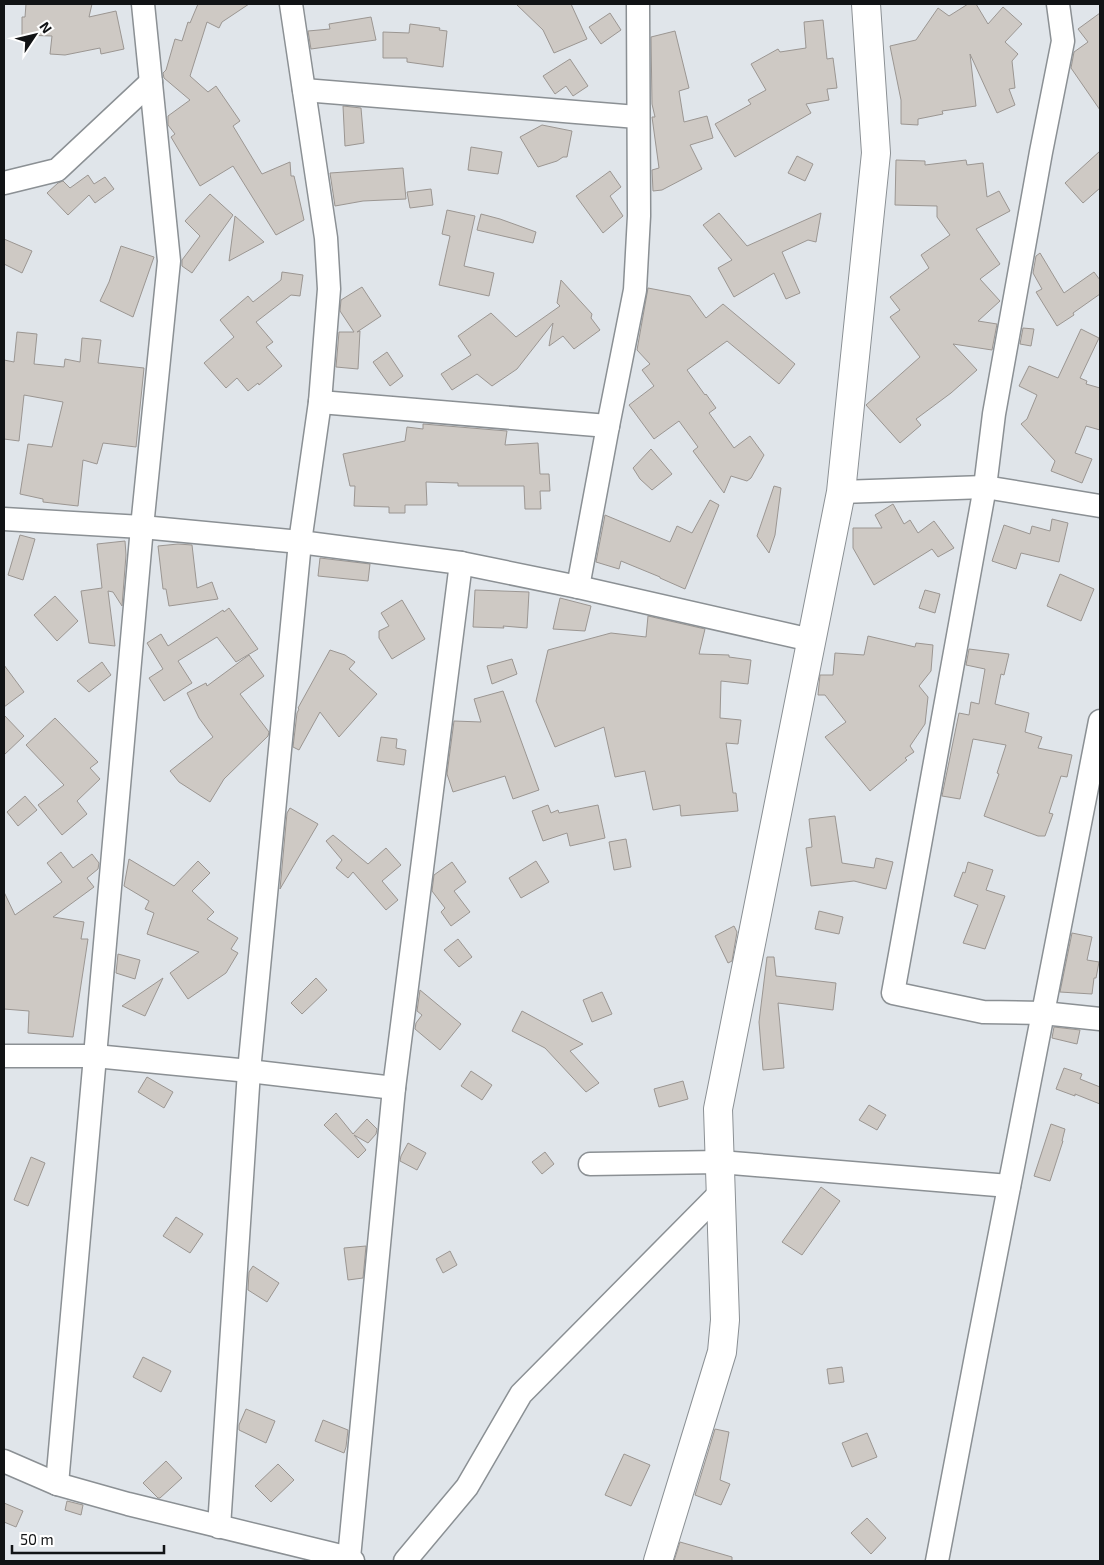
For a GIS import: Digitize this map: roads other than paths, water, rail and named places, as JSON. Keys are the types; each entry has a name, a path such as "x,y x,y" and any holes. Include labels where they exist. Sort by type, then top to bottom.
{"street":[{"path":"57,1484 142,527 169,261 143,4"},
{"path":"219,1527 250,1071 300,542 320,402 328,281 326,238 291,4"},
{"path":"578,587 635,290 639,216 637,116 638,4"},
{"path":"658,1561 722,1352 726,1320 718,1109 841,492 876,153 866,4"},
{"path":"1058,4 1063,41 994,414 985,487 893,994 983,1012 1043,1014 1100,1019"},
{"path":"4,183 57,170 151,82"},
{"path":"304,90 637,116"},
{"path":"320,402 608,426"},
{"path":"841,492 985,487 1100,506"},
{"path":"4,519 142,527 300,542 461,563 578,587 812,640"},
{"path":"7,1469 128,1504 351,1560 394,1088 461,563"},
{"path":"938,1561 1100,721"},
{"path":"4,1056 95,1056 250,1071 394,1088"},
{"path":"590,1164 720,1162 1009,1186"},
{"path":"405,1561 467,1487 521,1394 721,1192"}]}
